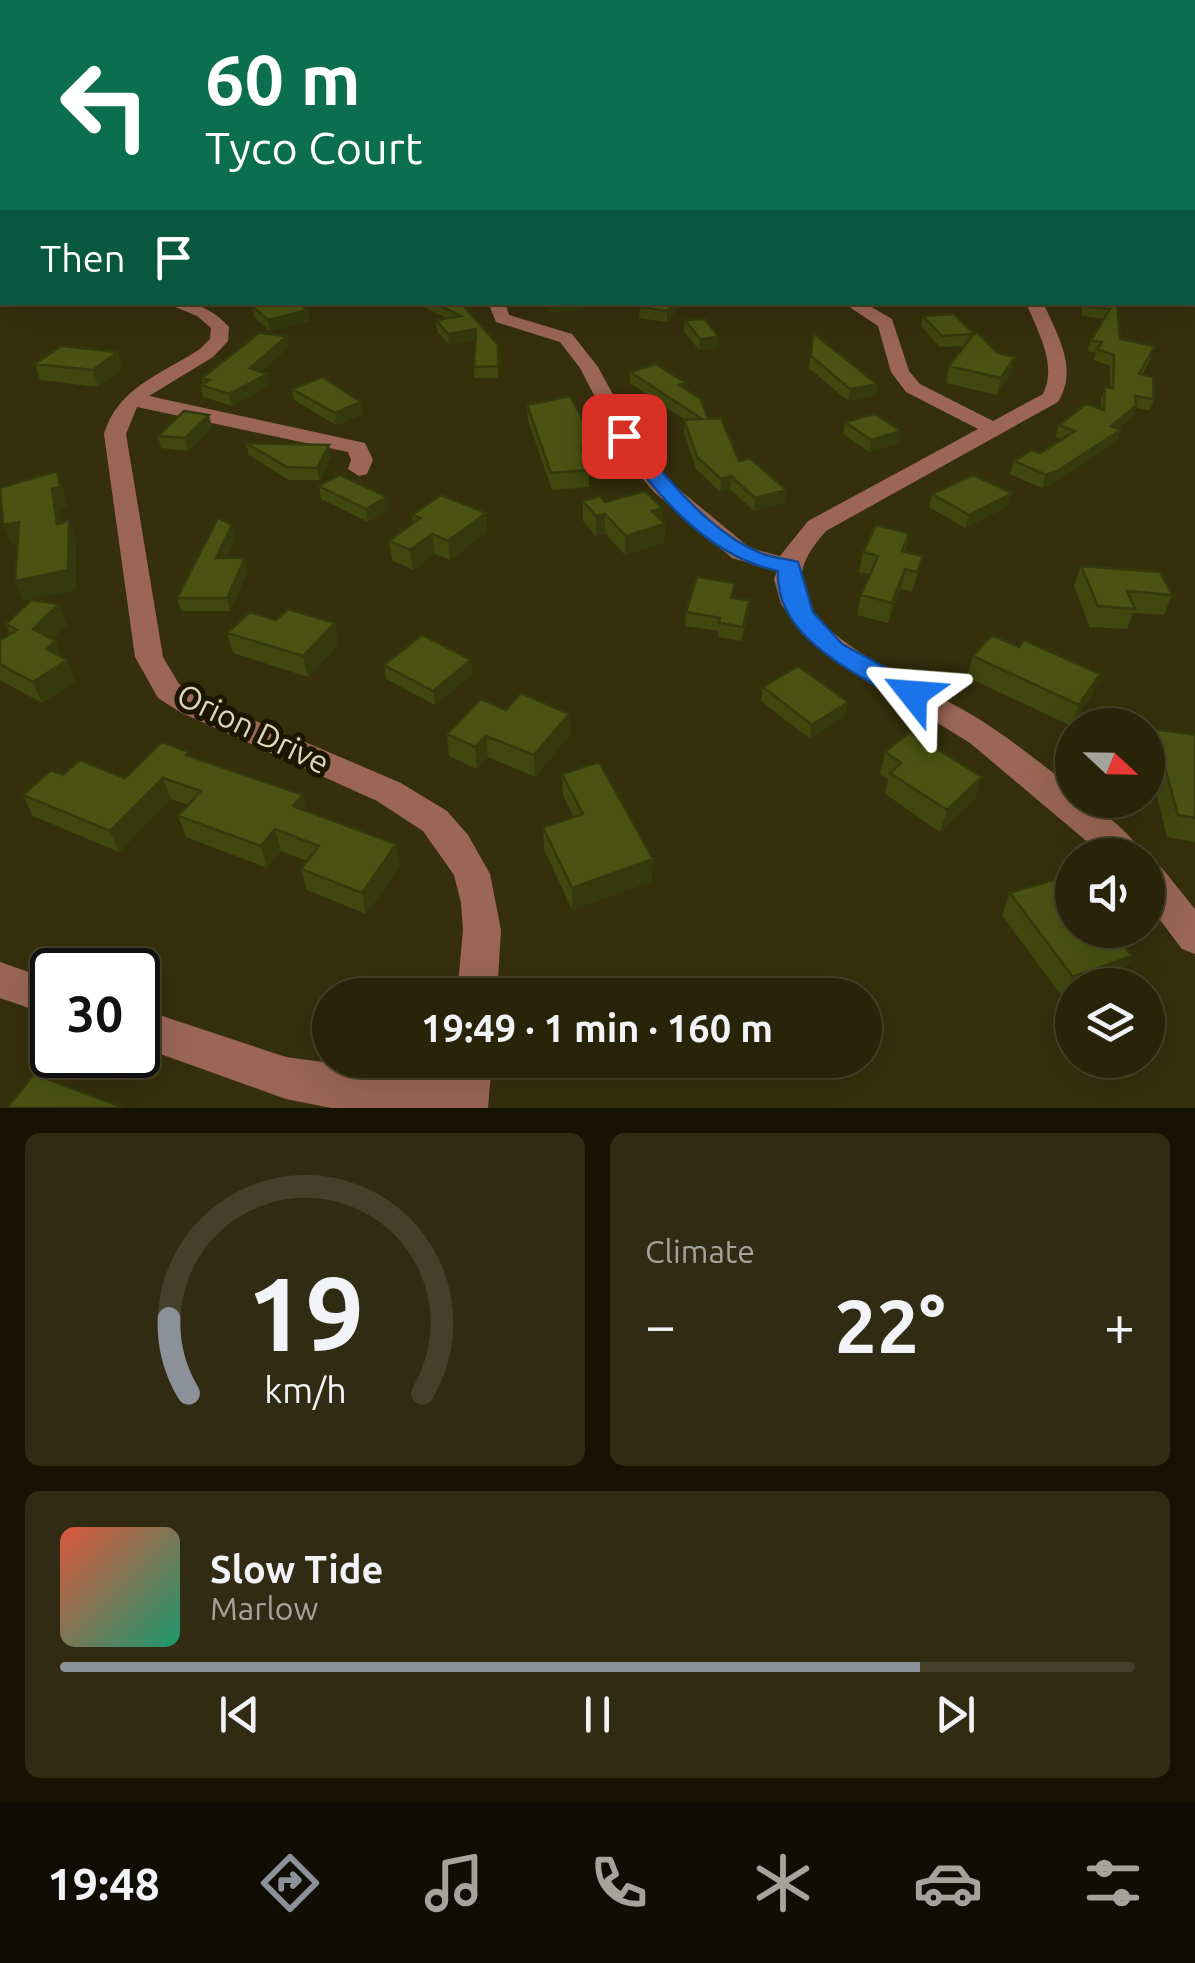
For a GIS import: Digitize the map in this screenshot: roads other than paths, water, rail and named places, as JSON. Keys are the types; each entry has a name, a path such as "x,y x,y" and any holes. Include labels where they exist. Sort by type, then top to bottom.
{"street":[{"path":"132,400 195,362 218,341 220,327 211,316 180,305"},
{"path":"496,305 502,318 562,334 598,365 632,449 662,487 732,547 759,560 790,567"},
{"path":"855,305 886,323 900,372 913,388 996,430"},
{"path":"1035,305 1060,370 1060,385 1052,398 817,526 797,548 789,582 802,615 833,650 989,741 1108,838"},
{"path":"132,400 357,448 362,460 358,470"},
{"name":"Orion Drive","path":"132,400 120,413 115,434 145,635 158,676 168,691 191,705 389,792 435,821 464,859 480,904 478,978"},
{"path":"1165,899 1195,937"},
{"path":"0,980 30,990"},
{"path":"160,1035 286,1078 342,1089 466,1106 469,1078"}]}
